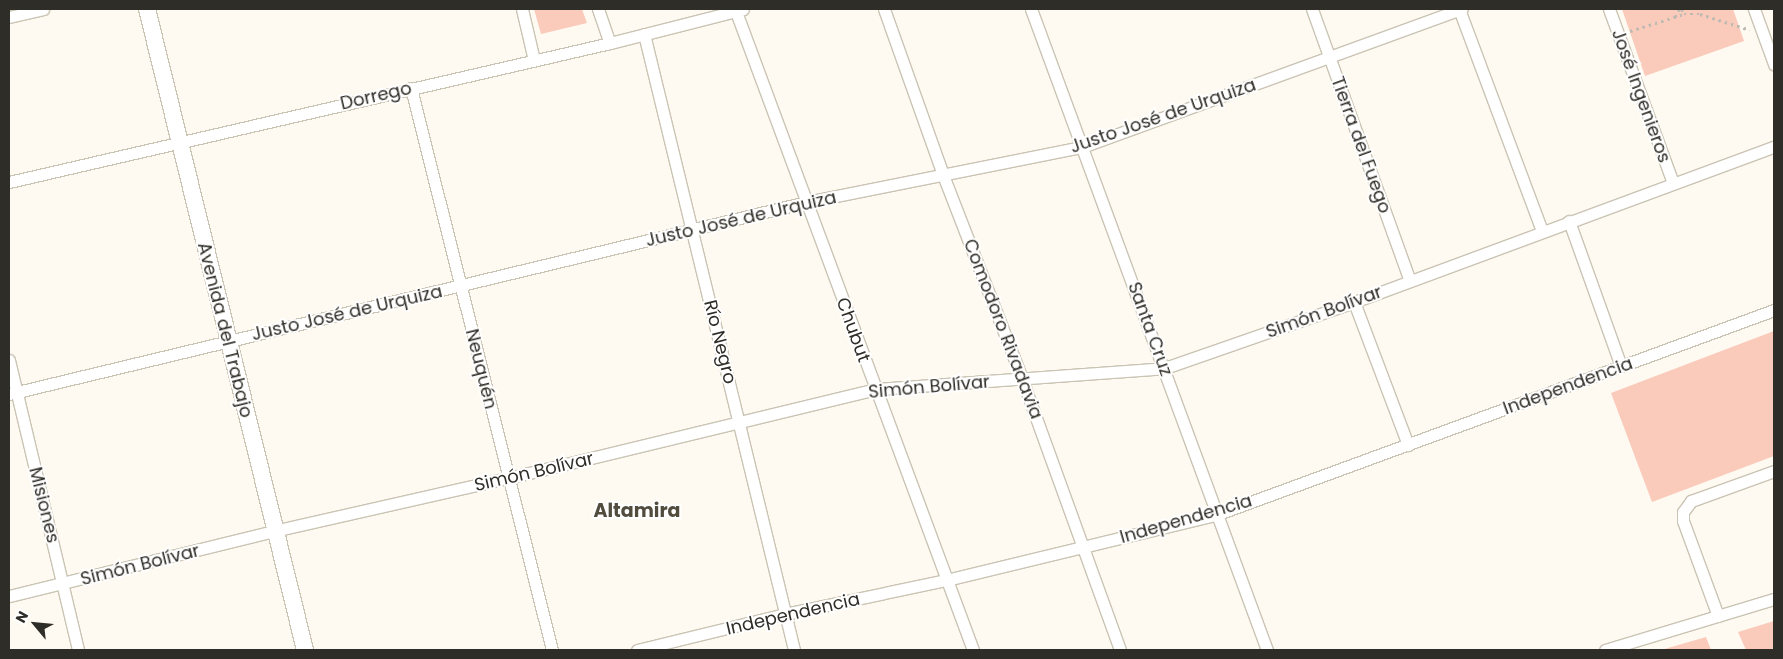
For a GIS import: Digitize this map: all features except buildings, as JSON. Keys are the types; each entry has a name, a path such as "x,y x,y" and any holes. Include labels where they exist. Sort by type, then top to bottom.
{"main road":[{"name":"Avenida del Trabajo","path":"147,9 274,531 305,650"}],"street":[{"path":"9,17 43,9"},
{"path":"522,9 534,60"},
{"path":"598,9 610,43"},
{"name":"Comodoro Rivadavia","path":"884,9 943,175 1022,378 1120,650"},
{"name":"Santa Cruz","path":"1032,9 1267,650"},
{"name":"Tierra del Fuego","path":"1312,9 1410,281"},
{"path":"1460,9 1542,231"},
{"name":"Justo José de Urquiza","path":"13,393 806,202 1082,147 1460,9"},
{"name":"José Ingenieros","path":"1609,9 1673,184"},
{"path":"1754,9 1774,64"},
{"name":"Dorrego","path":"9,182 180,140 610,43 738,10"},
{"name":"Chubut","path":"738,10 806,202 973,650"},
{"name":"Río Negro","path":"644,34 794,650"},
{"name":"Neuquén","path":"411,88 552,650"},
{"name":"Simón Bolívar","path":"9,596 274,531 508,478 876,389 1164,368 1354,302 1774,146"},
{"path":"1569,221 1621,366"},
{"path":"1354,302 1408,445"},
{"name":"Independencia","path":"637,650 785,614 946,580 1218,514 1774,310"},
{"name":"Misiones","path":"9,360 13,393 78,650"},
{"path":"1718,616 1683,521 1683,512 1691,501 1774,471"},
{"path":"1605,650 1774,599"}],"path":[{"path":"1675,17 1679,9"},
{"path":"1682,9 1684,14"},
{"path":"1619,34 1684,14 1700,14 1763,34"}],"shaded area":[{"path":"534,9 582,9 587,23 541,34"},
{"path":"1622,9 1733,9 1744,41 1645,76"},
{"path":"1774,331 1774,456 1652,502 1611,393"},
{"path":"1774,621 1774,650 1746,650 1738,632"},
{"path":"1706,637 1711,650 1661,650"}],"district":[{"name":"Altamira","path":"637,511"}]}
